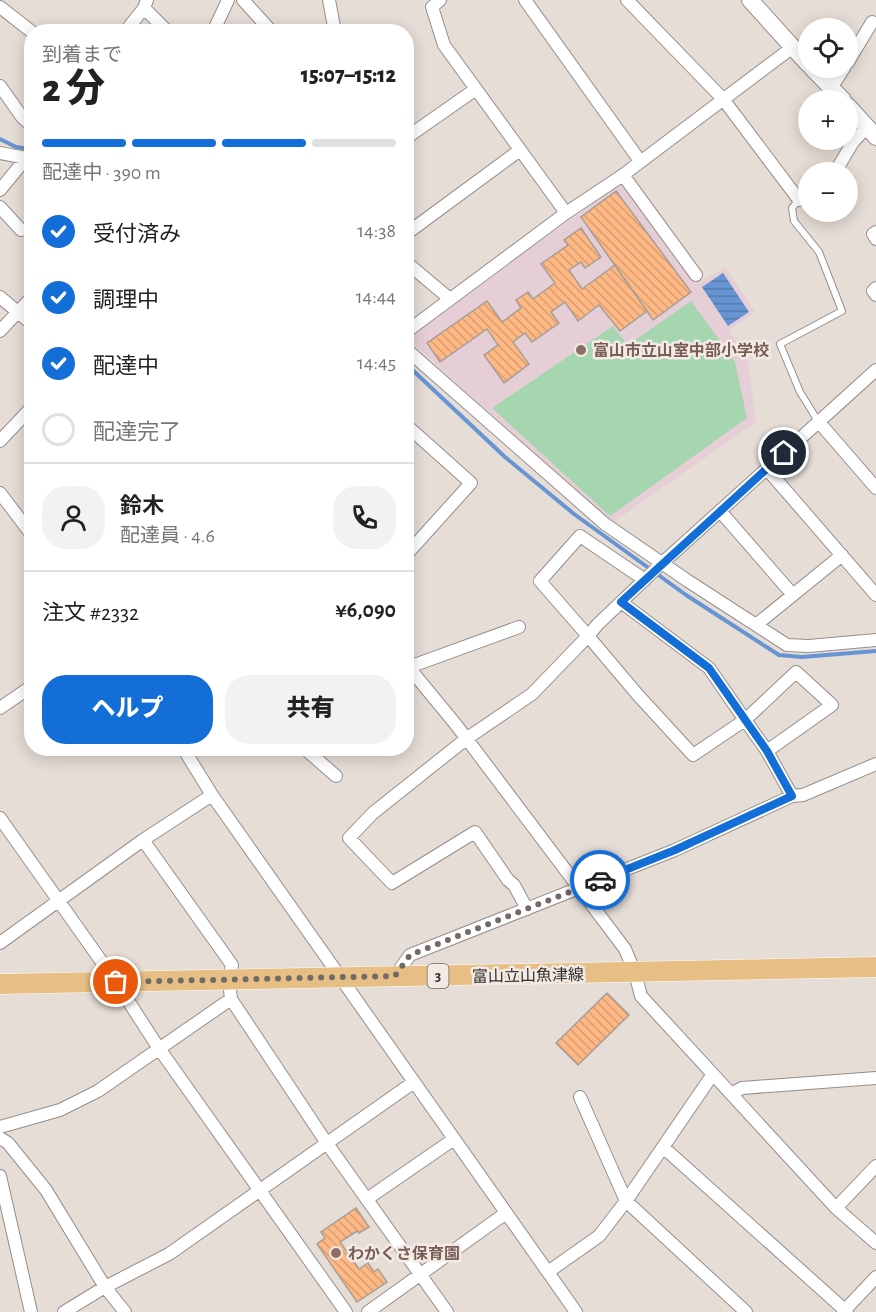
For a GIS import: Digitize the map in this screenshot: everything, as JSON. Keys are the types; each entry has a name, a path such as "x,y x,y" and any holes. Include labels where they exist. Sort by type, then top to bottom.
{"main road":[{"path":"758,3 798,52"},
{"path":"822,78 833,90"},
{"path":"858,117 872,132"},
{"name":"富山立山魚津線","path":"0,984 116,982 230,989 341,978 395,976 876,967"}],"street":[{"path":"217,24 228,0"},
{"path":"243,0 266,24"},
{"path":"329,0 333,24"},
{"path":"440,0 432,7 444,45 566,213"},
{"path":"627,0 723,99 798,189"},
{"path":"532,2 640,161"},
{"path":"131,24 145,4 161,24"},
{"path":"0,7 24,26"},
{"path":"858,45 872,22"},
{"path":"414,326 566,213 623,175 793,46"},
{"path":"0,86 24,119"},
{"path":"414,132 476,89"},
{"path":"841,162 853,142 872,132"},
{"path":"414,228 520,150"},
{"path":"0,153 24,155"},
{"path":"0,190 24,162"},
{"path":"623,175 696,275"},
{"path":"0,207 21,230"},
{"path":"876,232 873,234 876,239"},
{"path":"414,269 450,299"},
{"path":"876,288 873,291 876,294"},
{"path":"0,297 24,317"},
{"path":"0,331 24,306"},
{"path":"414,356 605,524 660,565 787,645 809,646 876,640"},
{"path":"527,909 514,885 508,880 475,832 392,883 349,838 373,813 466,739 532,694 660,565 876,370"},
{"path":"0,441 24,416"},
{"path":"819,422 876,488"},
{"path":"414,434 471,483 414,546"},
{"path":"767,469 876,595"},
{"path":"0,493 24,516"},
{"path":"720,511 793,595"},
{"path":"646,579 580,536 540,581 693,755 745,720 796,672 832,705 767,751"},
{"path":"756,625 842,555"},
{"path":"621,602 709,668 767,751 792,796"},
{"path":"414,664 519,627"},
{"path":"414,674 625,949 641,996 836,1208 876,1243"},
{"path":"0,708 24,692"},
{"path":"188,756 213,795 576,1312"},
{"path":"313,756 336,776"},
{"path":"395,976 410,955 675,850 792,796 803,795 876,764"},
{"path":"0,943 143,840 213,795"},
{"path":"0,818 346,1312"},
{"path":"143,840 232,965 230,989 326,1142 447,1312"},
{"path":"0,1127 60,1110 98,1091 159,1047 230,989"},
{"path":"548,1272 599,1236 626,1201 713,1074"},
{"path":"731,1094 742,1088 876,1078"},
{"path":"64,1312 105,1287 169,1254 414,1082"},
{"path":"580,1097 626,1201 746,1312"},
{"path":"0,1138 8,1143 46,1190 105,1287 125,1312"},
{"path":"367,1199 454,1139"},
{"path":"663,1148 845,1311 876,1277"},
{"path":"836,1208 876,1166"},
{"path":"0,1176 31,1312"},
{"path":"368,1312 507,1213"}],"lane":[{"path":"798,202 792,208 794,221 819,252 842,311 780,344 800,392 819,422"}],"shaded area":[{"name":"富山市立山室中部小学校","path":"623,182 698,283 725,267 755,312 729,330 748,362 756,422 612,523 414,344 414,333"}],"green space":[{"path":"691,301 735,362 747,418 610,516 492,408 613,326 628,345"}],"water":[{"path":"723,273 749,312 728,326 702,287"}],"building":[{"path":"616,191 691,292 653,320 581,217"},
{"path":"581,228 601,257 585,268 581,262 569,270 582,289 615,265 647,311 620,331 599,305 578,321 565,302 551,312 559,323 532,342 525,333 513,342 529,364 504,383 484,355 498,345 487,329 440,362 427,343 487,301 502,322 521,308 516,300 528,292 533,299 555,283 541,264 568,245 564,240"},
{"path":"607,993 629,1015 578,1065 556,1043"},
{"name":"わかくさ保育園","path":"356,1208 369,1227 359,1233 357,1231 340,1242 359,1269 368,1263 374,1272 378,1269 387,1282 357,1302 317,1244 325,1238 321,1232"}],"waterway":[{"path":"0,139 24,148"},
{"path":"414,372 505,457 574,514 686,595 779,655 802,657 876,651"}],"way so far":[{"path":"116,982 395,976 410,955 600,880"}],"place":[{"name":"富山市立山室中部小学校","path":"581,350"},
{"name":"わかくさ保育園","path":"336,1253"}],"route":[{"path":"600,880 675,850 792,796 767,751 709,668 621,602 784,453"}]}
